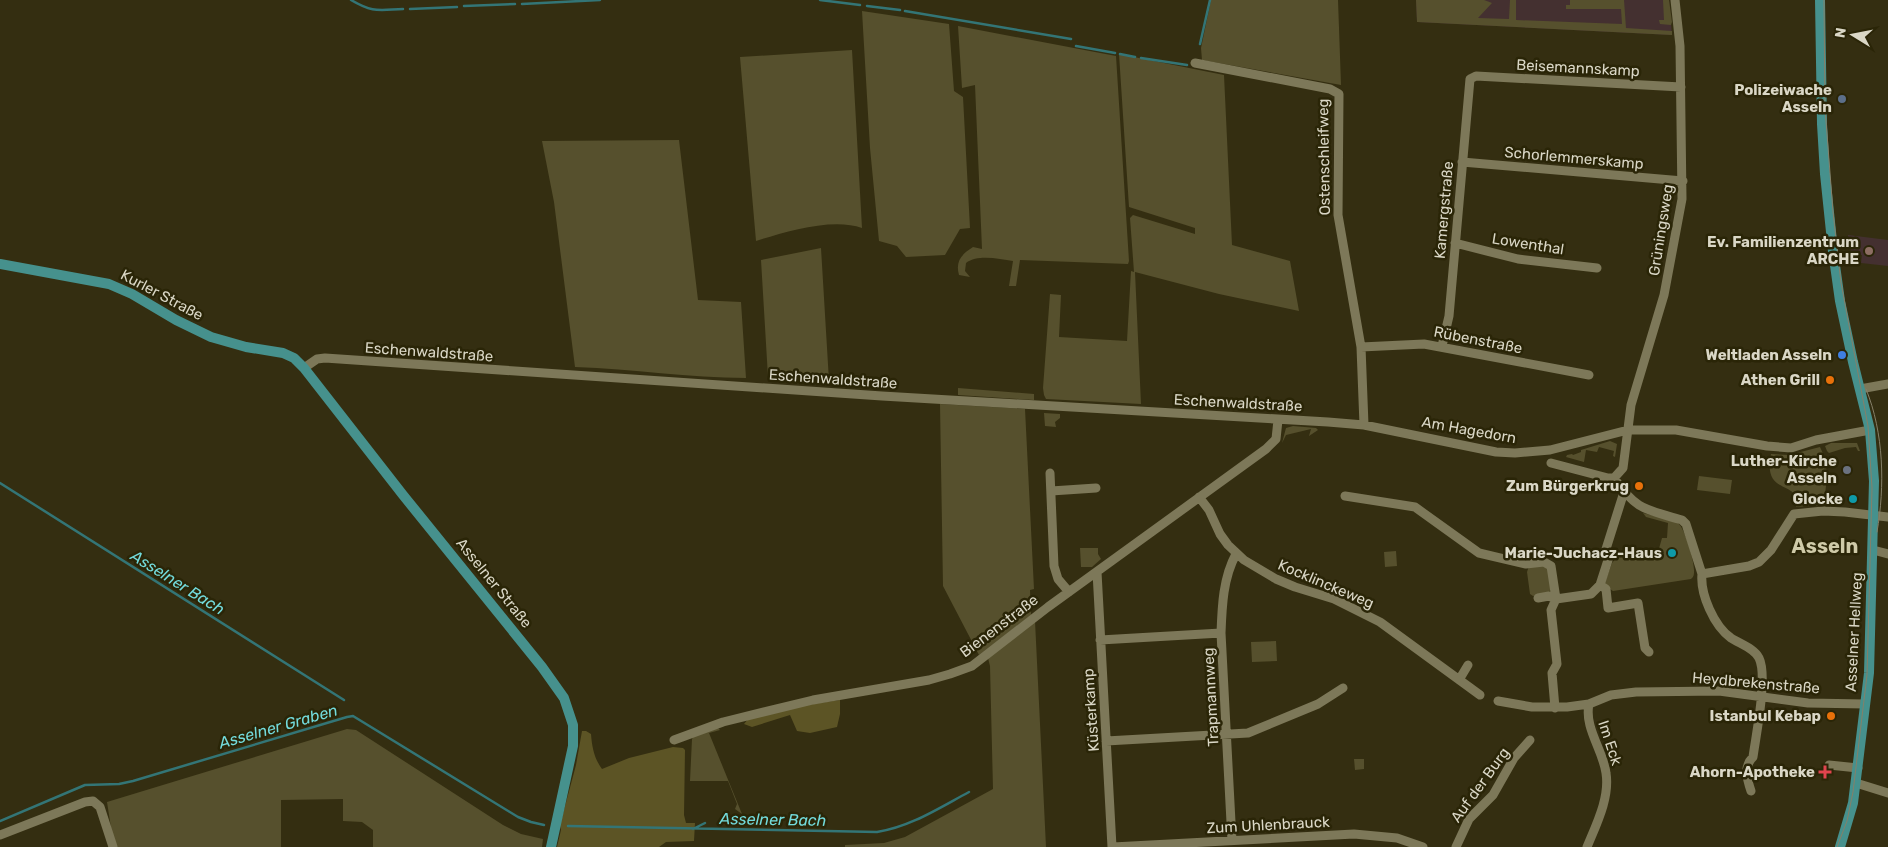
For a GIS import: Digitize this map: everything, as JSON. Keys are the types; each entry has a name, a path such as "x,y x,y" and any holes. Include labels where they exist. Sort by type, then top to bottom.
{"main road":[{"name":"Asselner Hellweg","path":"1820,0 1822,116 1828,214 1840,301 1870,430 1874,481 1870,655 1856,783 1849,818 1840,847"},
{"name":"Kurler Straße","path":"0,264 109,284 136,296 176,320 211,337 246,347 282,354 294,358 304,368"},
{"name":"Asselner Straße","path":"304,368 403,495 551,678 564,698 572,725 573,746 551,847"}],"street":[{"name":"Grüningsweg","path":"1628,430 1631,405 1664,295 1682,199 1679,28 1675,0"},
{"name":"Ostenschleifweg","path":"1195,63 1330,89 1339,94 1338,215 1361,347 1364,425"},
{"name":"Beisemannskamp","path":"1473,77 1681,87"},
{"name":"Kamergstraße","path":"1442,346 1448,316 1469,83 1473,77"},
{"name":"Schorlemmerskamp","path":"1462,162 1683,181"},
{"name":"Lowenthal","path":"1455,243 1518,259 1596,268"},
{"name":"Rübenstraße","path":"1361,347 1424,344 1442,346 1589,375"},
{"name":"Eschenwaldstraße","path":"304,368 317,359 1364,425"},
{"path":"1860,389 1888,384"},
{"name":"Bienenstraße","path":"674,740 732,720 813,700 929,680 965,669 985,657 1069,592 1272,444 1276,439 1278,420"},
{"name":"Am Hagedorn","path":"1364,425 1496,452 1515,453 1550,450 1628,430 1676,430 1767,446 1791,448 1816,440 1870,430"},
{"path":"1614,478 1622,468 1628,430"},
{"path":"1551,463 1614,478"},
{"path":"1050,473 1054,566 1058,579 1069,592"},
{"path":"1614,478 1624,492 1641,508 1682,520 1686,524 1702,574 1703,586 1716,623 1726,634 1753,651 1759,658 1762,675 1760,698 1753,757 1748,763 1746,774 1751,791"},
{"path":"1051,490 1096,488"},
{"path":"1538,598 1549,596 1556,599 1591,594 1600,585 1609,557 1606,549 1624,492"},
{"path":"1345,496 1415,507 1478,553 1526,564 1544,562 1551,566 1556,599 1551,610 1557,664 1552,673 1555,708"},
{"name":"Kocklinckeweg","path":"1200,497 1220,534 1236,554 1276,580 1295,588 1334,599 1380,622 1480,695"},
{"path":"1702,574 1749,566 1759,562 1771,550 1794,514 1823,511 1888,517"},
{"path":"1873,550 1888,554"},
{"name":"Trapmannweg","path":"1232,840 1221,633 1222,605 1230,565 1236,554"},
{"name":"Küsterkamp","path":"1097,572 1113,847"},
{"path":"1600,585 1606,589 1608,608 1638,603 1645,648 1649,652"},
{"path":"1100,640 1221,633"},
{"path":"1459,680 1468,666"},
{"path":"1106,741 1248,732 1318,704 1342,688"},
{"name":"Heydbrekenstraße","path":"1498,701 1526,707 1555,708 1589,704 1611,695 1636,692 1719,691 1808,703 1865,704"},
{"name":"Im Eck","path":"1587,847 1602,810 1607,783 1602,755 1588,722 1587,712 1589,704"},
{"name":"Auf der Burg","path":"1456,847 1469,819 1493,795 1514,758 1530,740"},
{"path":"1829,765 1858,768"},
{"path":"1856,783 1888,793"},
{"path":"0,835 85,802 93,801 100,807 113,847"},
{"name":"Zum Uhlenbrauck","path":"1113,847 1354,834 1397,838 1423,847"}],"shaded area":[{"path":"1211,0 1338,0 1341,85 1202,60 1201,48"},
{"path":"1416,0 1669,0 1672,35 1417,22"},
{"path":"1416,0 1484,0 1492,3 1478,18 1509,19 1510,0 1516,0 1516,20 1622,24 1621,9 1566,9 1566,5 1570,5 1570,0 1624,0 1626,28 1672,31 1672,35 1417,22"},
{"path":"1663,0 1669,0 1671,25 1660,24 1659,20 1664,20"},
{"path":"862,11 949,24 954,91 963,97 970,228 960,229 945,255 906,257 897,246 879,241 870,148"},
{"path":"958,26 1116,56 1128,264 1020,260 1016,286 1009,286 1013,261 982,258 966,263 965,271 970,277 959,275 958,266 960,258 973,247 982,249 975,85 962,88"},
{"path":"852,50 862,228 837,224 823,225 794,230 756,241 740,57"},
{"path":"1119,54 1224,75 1232,245 1290,261 1299,311 1219,294 1135,272 1141,404 1046,399 1043,388 1050,294 1061,295 1059,337 1127,341 1131,271 1134,272 1130,218 1133,215 1195,234 1195,228 1129,207"},
{"path":"679,140 698,300 741,302 746,378 703,377 575,367 554,202 542,141"},
{"name":"Ev. Familienzentrum ARCHE","path":"1848,235 1888,240 1888,266 1861,263 1862,255 1859,255 1858,263 1849,262 1851,248 1847,247"},
{"path":"821,248 829,381 768,377 761,260"},
{"path":"958,388 1034,394 1034,400 958,395"},
{"path":"940,404 1025,409 1034,589 1030,590 1031,615 979,655 943,586"},
{"path":"1044,413 1060,414 1060,418 1055,422 1056,427 1045,426"},
{"path":"1293,426 1316,428 1318,430 1309,436 1311,429 1286,435 1282,443 1286,428"},
{"path":"1610,441 1617,444 1615,457 1613,456 1614,451 1599,447 1597,452 1586,450 1584,462 1566,457 1567,455 1573,455 1581,452 1581,450"},
{"path":"1831,443 1857,443 1860,451 1856,447 1829,453 1825,446"},
{"path":"1820,447 1826,468 1823,505 1796,507 1796,498 1793,493 1776,482 1772,477 1770,468 1771,454 1789,455"},
{"path":"1699,476 1732,480 1730,494 1697,490"},
{"path":"1830,495 1842,500 1842,505 1827,505"},
{"path":"1643,513 1670,519 1681,526 1691,554 1694,575 1691,579 1613,591 1604,585 1612,563 1621,552 1631,558 1639,551 1658,552 1662,538 1667,538 1668,523 1646,517"},
{"path":"1080,548 1098,548 1098,554 1101,559 1092,567 1081,567"},
{"path":"1396,551 1397,566 1385,567 1384,552"},
{"path":"1543,564 1548,567 1552,587 1548,594 1533,596 1530,594 1527,572 1529,566"},
{"path":"1035,621 1046,847 845,847 845,845 884,843 905,837 993,789 990,666 988,658"},
{"path":"1276,641 1277,661 1252,662 1251,642"},
{"path":"840,700 840,714 837,727 810,733 797,731 790,715 752,727 744,724 748,719 792,707"},
{"path":"718,728 720,730 709,733 742,814 735,809 737,804 728,781 690,781 692,739 694,735"},
{"path":"347,729 356,730 503,825 521,834 543,839 542,847 373,847 373,830 362,822 343,821 343,799 281,800 281,847 114,847 107,802"},
{"path":"582,731 591,734 594,752 602,769 629,758 673,747 683,748 685,750 684,815 686,823 695,823 694,841 666,842 659,847 557,847 561,830 560,825 576,765"},
{"path":"1354,759 1364,759 1364,769 1355,770"}],"waterway":[{"path":"351,0 376,10 403,9"},
{"path":"522,4 600,0"},
{"path":"820,0 860,5"},
{"path":"1200,44 1210,0"},
{"path":"464,6 515,4"},
{"path":"867,6 900,10"},
{"path":"410,9 457,7"},
{"path":"905,11 1071,39"},
{"path":"1076,46 1115,53"},
{"path":"1120,54 1135,57"},
{"path":"1141,58 1187,65"},
{"name":"Asselner Bach","path":"0,483 344,700"},
{"name":"Asselner Graben","path":"0,821 85,785 119,784 133,781 353,716 518,817 544,825"},
{"name":"Asselner Bach","path":"568,826 877,832 889,830 913,821 969,792"},
{"name":"Asselner Bach","path":"693,829 705,823"}],"tram line":[{"path":"1824,0 1825,108 1833,212 1841,283 1868,426 1872,488 1867,675 1853,792 1847,821 1837,847"},
{"path":"1866,389 1880,441 1882,478 1877,532"}],"place":[{"name":"Polizeiwache Asseln","path":"1842,99"},
{"name":"Ev. Familienzentrum ARCHE","path":"1869,251"},
{"name":"Weltladen Asseln","path":"1842,355"},
{"name":"Athen Grill","path":"1830,380"},
{"name":"Luther-Kirche Asseln","path":"1847,470"},
{"name":"Zum Bürgerkrug","path":"1639,486"},
{"name":"Glocke","path":"1853,499"},
{"name":"Marie-Juchacz-Haus","path":"1672,553"},
{"name":"Istanbul Kebap","path":"1831,716"},
{"name":"Ahorn-Apotheke","path":"1825,772"}],"district":[{"name":"Asseln","path":"1825,546"}]}
